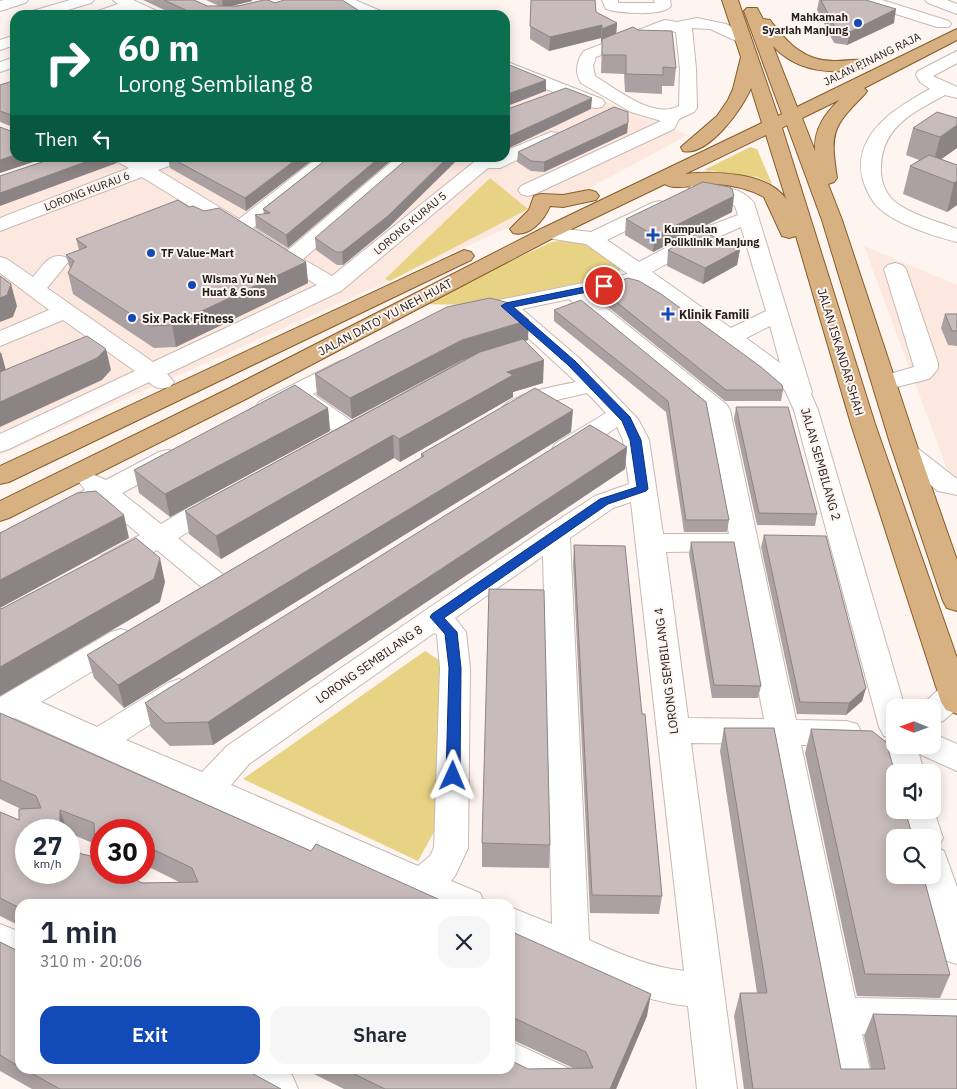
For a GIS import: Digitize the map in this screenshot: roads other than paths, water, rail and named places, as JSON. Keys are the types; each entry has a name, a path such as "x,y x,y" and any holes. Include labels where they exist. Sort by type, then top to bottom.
{"main road":[{"name":"JALAN ISKANDAR SHAH","path":"730,0 748,57 779,113 832,220 957,601"},
{"name":"JALAN ISKANDAR SHAH","path":"750,0 833,323 948,703"},
{"path":"750,0 774,39 787,52 805,62 866,71 824,130 822,145 832,220"},
{"name":"JALAN PINANG RAJA","path":"926,32 950,20"},
{"name":"JALAN PINANG RAJA","path":"779,113 866,71 957,34"},
{"name":"JALAN PINANG RAJA","path":"828,80 866,71 877,56"},
{"path":"690,147 724,121 735,106 743,90 748,57"},
{"name":"JALAN PINANG RAJA","path":"779,113 811,89"},
{"name":"JALAN DATO' YU NEH HUAT","path":"0,512 306,358 548,233 589,205 690,147 779,113"},
{"name":"JALAN DATO' YU NEH HUAT","path":"0,476 520,229 645,187 779,113"},
{"path":"507,175 563,201 589,205"},
{"path":"507,175 542,206 520,229"},
{"path":"645,187 698,177 736,180 770,192 778,202 795,250 833,323"},
{"path":"176,393 195,397 218,394 306,358"}],"street":[{"path":"0,6 20,0"},
{"path":"51,10 86,0"},
{"path":"342,0 366,10"},
{"path":"610,0 612,7 651,8 663,6 662,0"},
{"path":"866,0 950,20"},
{"path":"936,1 957,9"},
{"path":"111,10 127,3 143,10"},
{"path":"664,122 587,79 585,73 586,59 590,54 656,27 680,26 691,22 711,23 727,29 743,39"},
{"path":"507,175 664,122 688,108 684,28 680,26"},
{"path":"953,87 925,80 924,75 957,56"},
{"path":"510,71 611,109 664,122"},
{"path":"953,87 950,77 957,71"},
{"path":"539,101 591,81"},
{"path":"953,87 913,106 883,128 874,144 870,160 872,176 878,193 887,206 957,236"},
{"path":"593,117 611,109"},
{"path":"507,175 566,130"},
{"path":"132,162 333,286"},
{"name":"LORONG KURAU 6","path":"0,225 162,162"},
{"path":"240,228 323,162"},
{"path":"290,259 401,162"},
{"name":"LORONG KURAU 5","path":"333,286 507,175"},
{"path":"589,205 589,224 593,239 698,190 725,193 737,197 744,204 804,405 777,410"},
{"path":"474,313 573,292 642,274 720,228 738,220 749,219"},
{"name":"JALAN SEMBILANG 2","path":"548,233 593,239 789,380 804,405 887,699"},
{"path":"35,289 58,261"},
{"path":"0,264 152,372 157,379 176,393"},
{"path":"884,383 921,374 926,369 926,363 895,269"},
{"path":"0,444 333,286"},
{"path":"573,292 728,410 743,540 854,1089"},
{"name":"LORONG SEMBILANG 4","path":"506,306 534,347 593,385 626,419 636,440 717,1089"},
{"path":"0,339 65,311"},
{"path":"730,337 778,314"},
{"path":"79,353 106,341"},
{"path":"244,419 364,357"},
{"path":"489,423 520,405 542,397 593,385"},
{"path":"296,393 359,428 328,445"},
{"path":"545,461 621,414"},
{"path":"0,545 191,446"},
{"path":"907,453 947,485 957,488"},
{"path":"80,472 216,584"},
{"name":"LORONG SEMBILANG 8","path":"207,789 238,755 556,534 604,502 642,489"},
{"path":"92,573 244,490"},
{"path":"556,534 571,949"},
{"path":"650,543 743,540 772,536"},
{"path":"811,537 842,537"},
{"path":"190,599 241,569"},
{"path":"422,885 443,866 451,848 455,668 451,632 436,617"},
{"path":"7,708 140,629"},
{"path":"99,741 200,678"},
{"path":"7,708 99,741 455,899"},
{"path":"673,730 886,734"},
{"path":"941,750 957,758"},
{"path":"939,884 957,948"},
{"path":"515,925 633,977 664,986 705,990"},
{"path":"0,940 15,948"},
{"path":"839,1016 957,1018"},
{"path":"515,1062 569,1089"},
{"path":"250,1074 278,1089"}],"place":[{"name":"Mahkamah Syariah Manjung","path":"858,23"},
{"name":"Kumpulan Poliklinik Manjung","path":"653,235"},
{"name":"TF Value-Mart","path":"151,253"},
{"name":"Wisma Yu Neh Huat & Sons","path":"192,285"},
{"name":"Klinik Famili","path":"668,314"},
{"name":"Six Pack Fitness","path":"132,318"}]}
